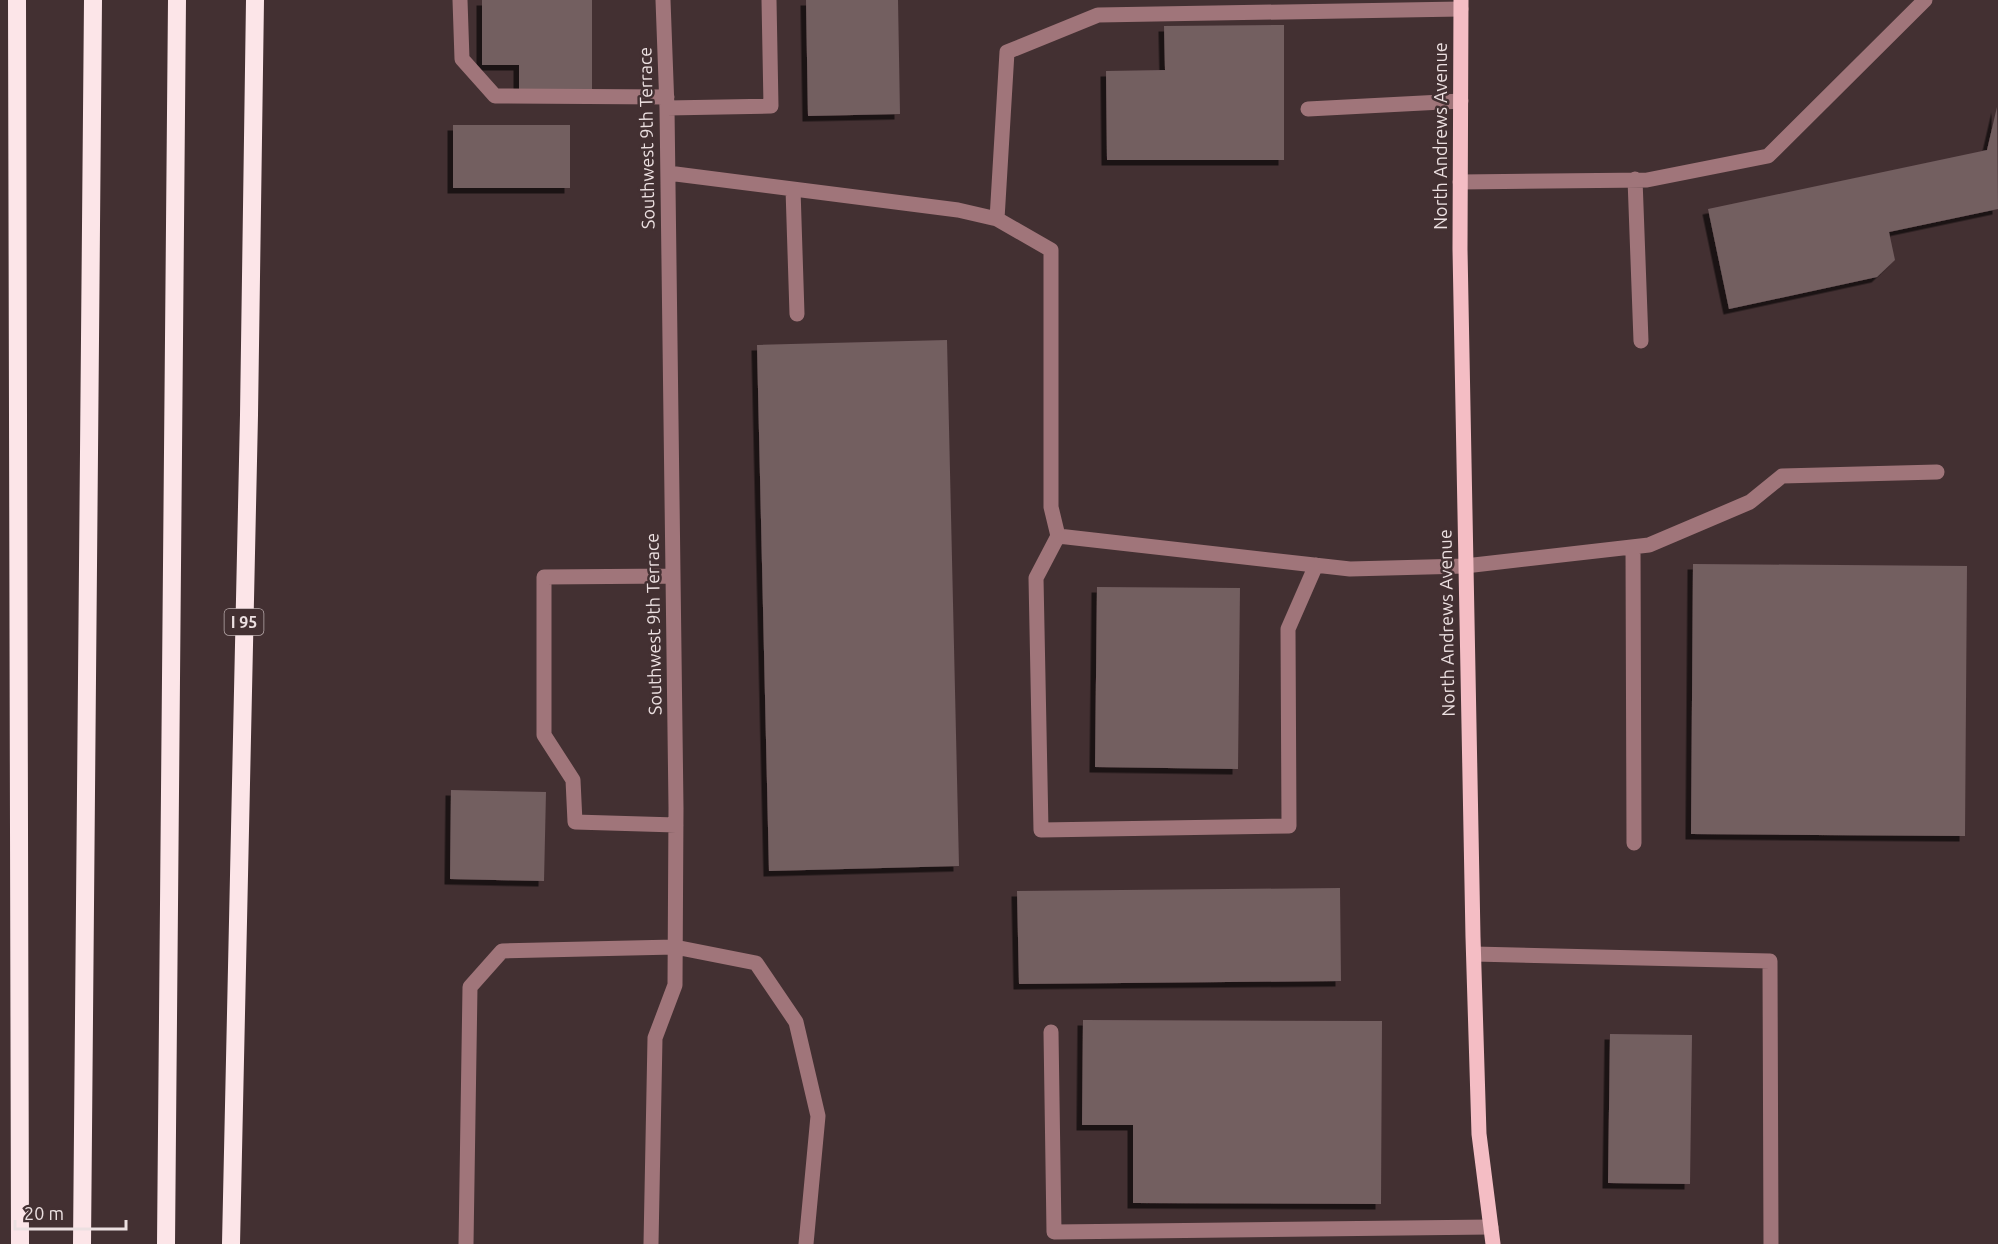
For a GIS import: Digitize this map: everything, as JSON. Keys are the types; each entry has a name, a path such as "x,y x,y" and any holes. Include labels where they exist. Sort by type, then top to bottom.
{"highway":[{"path":"17,0 20,1244"},
{"path":"82,1244 93,0"},
{"path":"166,1244 177,0"},
{"name":"I 95","path":"231,1244 249,438 255,0"}],"main road":[{"name":"North Andrews Avenue","path":"1461,5 1460,182 1465,566 1474,954 1479,1134 1493,1244"}],"lane":[{"path":"460,0 462,59 495,96 771,106 769,0"},
{"name":"Southwest 9th Terrace","path":"651,1244 654,1038 675,985 673,576 667,102 663,0"},
{"path":"1460,182 1647,180 1768,156 1925,0"},
{"path":"997,219 1007,52 1098,15 1461,5"},
{"path":"1308,109 1461,101"},
{"path":"668,173 958,210 997,219 1051,250 1051,507 1058,536 1036,578 1041,830 1289,826 1288,629 1316,565"},
{"path":"1635,179 1641,341"},
{"path":"793,189 797,314"},
{"path":"1058,536 1350,569 1465,566 1649,545 1750,502 1782,476 1937,472"},
{"path":"1633,548 1634,843"},
{"path":"673,576 544,577 544,735 573,780 575,822 676,825"},
{"path":"465,1244 470,987 502,951 675,947 756,963 796,1022 818,1116 806,1244"},
{"path":"1474,954 1770,961 1771,1244"},
{"path":"1051,1032 1054,1232 1491,1227"}],"building":[{"path":"482,0 592,0 592,90 519,90 519,65 482,65"},
{"path":"806,0 898,0 900,114 808,116"},
{"path":"1284,25 1284,160 1107,160 1106,71 1165,70 1164,26"},
{"path":"1997,107 1998,209 1889,232 1895,260 1877,277 1729,309 1708,209 1987,150"},
{"path":"453,125 570,125 570,188 453,188"},
{"path":"947,340 959,866 769,871 757,345"},
{"path":"1693,564 1967,566 1965,836 1691,834"},
{"path":"1097,587 1240,588 1238,769 1095,767"},
{"path":"451,790 546,792 544,881 450,879"},
{"path":"1340,888 1341,981 1019,984 1017,891"},
{"path":"1083,1020 1382,1021 1381,1204 1133,1203 1133,1125 1082,1125"},
{"path":"1610,1034 1692,1035 1690,1184 1608,1183"}]}
